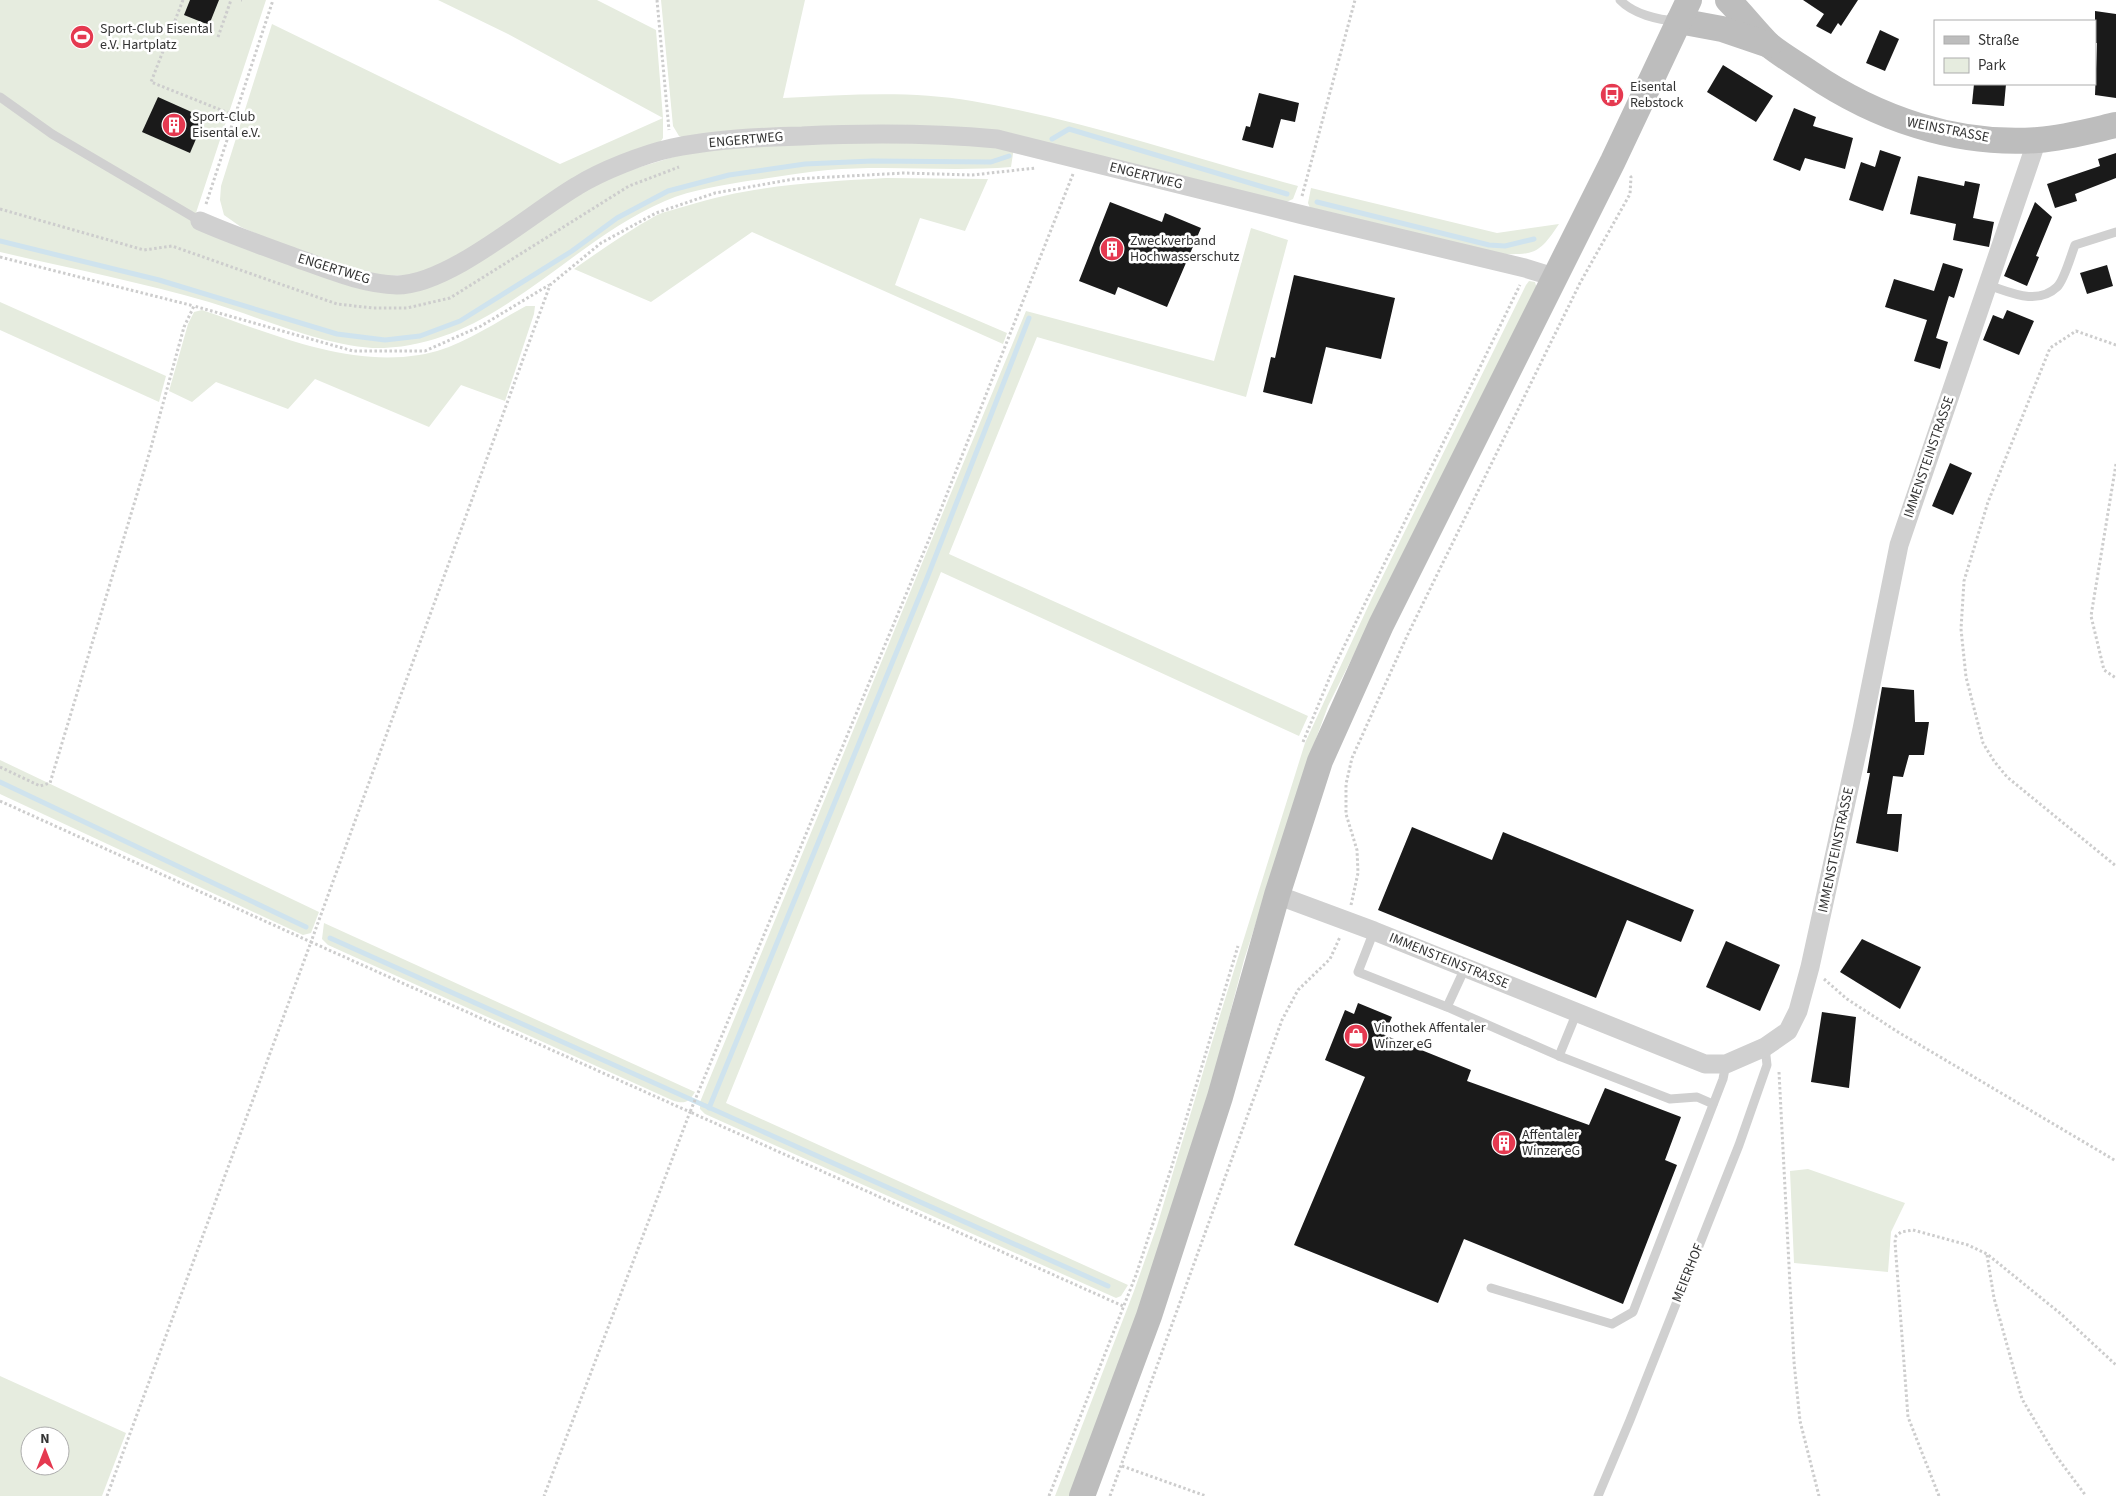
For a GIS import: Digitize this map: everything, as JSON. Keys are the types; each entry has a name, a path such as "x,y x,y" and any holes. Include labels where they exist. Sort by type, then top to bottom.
{"main road":[{"name":"WEINSTRASSE","path":"1728,0 1770,45 1826,84 1869,108 1910,124 1956,134 1997,140 2037,140 2072,136 2116,125"},
{"name":"WEINSTRASSE","path":"1684,10 1722,30 1770,45"},
{"path":"1082,1496 1149,1316 1220,1097 1277,895 1320,761 1381,625 1613,161 1684,10"}],"street":[{"name":"ENGERTWEG","path":"200,221 340,274 365,281 398,285 436,276 461,262 578,185 610,170 671,148 758,137 858,133 920,134 997,139 1525,268 1554,277"},
{"name":"IMMENSTEINSTRASSE","path":"1277,895 1348,920 1705,1064 1726,1064 1764,1047 1788,1031 1798,1011 1810,967 1860,738 1899,545 2037,140"}],"lane":[{"path":"1620,0 1625,6 1660,20 1684,10"},
{"path":"0,97 52,134 200,221"},
{"path":"1988,285 2022,296 2040,298 2058,287 2075,245 2116,232"},
{"path":"1374,931 1358,972 1447,1007 1559,1056 1670,1099 1697,1098 1713,1104"},
{"path":"1447,1007 1465,968"},
{"path":"1559,1056 1577,1012"},
{"name":"MEIERHOF","path":"1598,1496 1739,1145 1767,1065 1764,1047"},
{"path":"1491,1288 1612,1324 1633,1312 1713,1104 1726,1064"}],"path":[{"path":"183,0 151,82 236,116"},
{"path":"218,36 231,0"},
{"path":"200,221 273,0"},
{"path":"658,0 671,148"},
{"path":"1298,214 1356,0"},
{"path":"544,1496 690,1112 930,537 1078,159"},
{"path":"1110,1496 1282,1020 1298,990 1330,959 1348,920 1358,873 1357,850 1346,814 1346,784 1352,758 1407,636 1580,283 1630,194 1631,177 1613,161"},
{"path":"0,209 144,250 172,246 337,304 373,308 407,308 450,298 629,186 652,175 686,164"},
{"path":"0,257 194,306 353,352 425,351 480,326 550,285 601,243 656,213 715,193 794,179 904,173 972,175 1019,172 1045,166"},
{"path":"1301,748 1334,667 1516,295 1525,268"},
{"path":"107,1496 550,285"},
{"path":"0,767 40,786 50,783 150,451 184,327 194,306"},
{"path":"2116,346 2076,331 2050,348 1988,502 1964,581 1962,629 1966,677 1984,743 1994,761 2007,777 2116,866"},
{"path":"2116,464 2091,616 2104,670 2116,678"},
{"path":"2110,492 2116,495"},
{"path":"0,801 1122,1306"},
{"path":"1049,1496 1122,1306 1136,1275 1171,1169 1239,942"},
{"path":"1810,967 1847,999 1898,1032 2116,1160"},
{"path":"1764,1047 1779,1066 1794,1362 1800,1421 1819,1496"},
{"path":"1939,1496 1908,1417 1895,1242 1896,1236 1901,1232 1913,1230 1968,1245 1987,1254 2061,1314 2116,1365"},
{"path":"1987,1254 1994,1298 2022,1399 2054,1453 2086,1496"},
{"path":"1122,1466 1206,1496"}],"green space":[{"path":"0,0 266,0 192,225 269,254 402,289 604,178 693,151 863,138 1014,147 1011,167 828,170 698,190 665,201 629,219 497,310 462,329 424,342 384,348 342,344 183,295 0,252"},
{"path":"438,0 597,0 656,30 663,118 508,34"},
{"path":"661,0 805,0 783,98 901,94 972,101 1055,118 1298,186 1293,199 1284,203 1027,139 686,139 679,136 673,126"},
{"path":"272,24 560,164 663,118 663,138 657,147 438,269 408,275 385,276 331,266 241,227 224,215 220,200 221,186"},
{"path":"886,178 988,179 965,231 920,218 895,285 1007,333 1003,344 752,232 651,302 574,269 657,215 668,211 735,193 760,189 810,183"},
{"path":"1311,188 1497,233 1559,224 1541,247 1535,251 1521,254 1499,254 1310,208 1308,203"},
{"path":"1251,228 1288,240 1246,397 1037,337 949,554 1308,716 1299,736 941,572 726,1103 1128,1285 1121,1296 1116,1298 705,1114 700,1109 700,1102 1026,311 1214,361"},
{"path":"1529,281 1535,282 1537,289 1328,706 1306,766 1244,960 1202,1120 1172,1219 1069,1496 1055,1496 1157,1226 1221,1012 1305,743 1371,600"},
{"path":"0,302 166,376 159,402 0,330"},
{"path":"526,306 535,306 534,314 505,401 461,385 429,427 315,379 288,409 216,382 192,402 169,391 188,324 194,312 202,310 309,346 364,356 392,357 433,352 461,342"},
{"path":"0,760 319,912 311,933 303,935 0,794"},
{"path":"324,923 695,1092 686,1101 674,1101 328,945 322,939"},
{"path":"1808,1169 1905,1203 1891,1232 1888,1272 1794,1263 1790,1171"},
{"path":"0,1376 126,1433 102,1496 0,1496"}],"building":[{"path":"190,0 219,0 209,25 184,15"},
{"path":"1803,0 1858,0 1841,26 1838,23 1831,34 1816,26 1824,14"},
{"path":"2095,11 2116,14 2116,98 2095,95 2097,43"},
{"path":"1880,30 1899,39 1885,71 1866,63"},
{"path":"1723,65 1773,96 1756,122 1707,92"},
{"path":"1974,85 2006,85 2004,106 1972,104"},
{"path":"1259,93 1299,103 1295,122 1281,119 1273,148 1242,140 1246,126 1250,127"},
{"name":"Sport-Club Eisental e.V.","path":"158,97 205,118 190,153 142,132"},
{"path":"1794,108 1816,117 1813,126 1853,138 1845,169 1805,158 1800,171 1773,160"},
{"path":"1880,150 1901,157 1883,211 1849,200 1861,162 1875,167"},
{"path":"2116,153 2116,178 2075,194 2077,201 2055,208 2047,184 2100,166 2098,159"},
{"path":"1918,176 1964,186 1965,181 1980,184 1973,218 1994,222 1989,247 1953,240 1956,224 1910,214"},
{"path":"1110,202 1162,222 1165,213 1201,228 1167,307 1118,287 1115,295 1079,281"},
{"path":"2035,202 2052,217 2036,256 2039,257 2027,286 2004,276"},
{"path":"1943,263 1963,269 1954,298 1949,296 1936,338 1948,342 1940,369 1914,361 1927,320 1885,307 1894,279 1934,291"},
{"path":"2107,265 2113,286 2087,294 2080,273"},
{"path":"1294,275 1395,298 1381,359 1326,347 1312,404 1263,392 1271,357 1275,358"},
{"path":"2007,310 2034,321 2019,355 1983,340 1993,315 2003,319"},
{"path":"1950,463 1972,473 1953,515 1932,506"},
{"path":"1882,687 1914,690 1915,722 1929,722 1924,755 1909,755 1903,777 1893,776 1887,814 1902,814 1898,852 1856,843 1870,773 1867,773"},
{"path":"1412,827 1492,860 1503,832 1694,910 1681,942 1627,920 1596,998 1378,910"},
{"path":"1862,939 1921,967 1900,1009 1840,972"},
{"path":"1726,941 1780,965 1760,1011 1706,987"},
{"name":"Affentaler Winzer eG","path":"1358,1003 1392,1017 1384,1035 1471,1070 1467,1081 1589,1125 1605,1088 1681,1117 1665,1160 1677,1165 1623,1304 1464,1239 1438,1303 1294,1245 1365,1077 1325,1060 1345,1010 1354,1014"},
{"path":"1822,1012 1856,1017 1849,1088 1811,1082"}],"waterway":[{"path":"1052,139 1069,129 1287,194"},
{"path":"0,241 159,280 337,334 385,340 420,336 460,321 572,251 617,218 668,191 729,175 805,164 872,161 991,162 1009,156"},
{"path":"1317,202 1489,245 1505,246 1534,239"},
{"path":"709,1108 927,578 1029,318"},
{"path":"0,782 306,927"},
{"path":"330,938 1108,1286"}],"place":[{"name":"Sport-Club Eisental e.V. Hartplatz","path":"82,37"},
{"name":"Eisental Rebstock","path":"1612,95"},
{"name":"Sport-Club Eisental e.V.","path":"174,125"},
{"name":"Zweckverband Hochwasserschutz","path":"1112,249"},
{"name":"Vinothek Affentaler Winzer eG","path":"1356,1036"},
{"name":"Affentaler Winzer eG","path":"1504,1143"}]}
